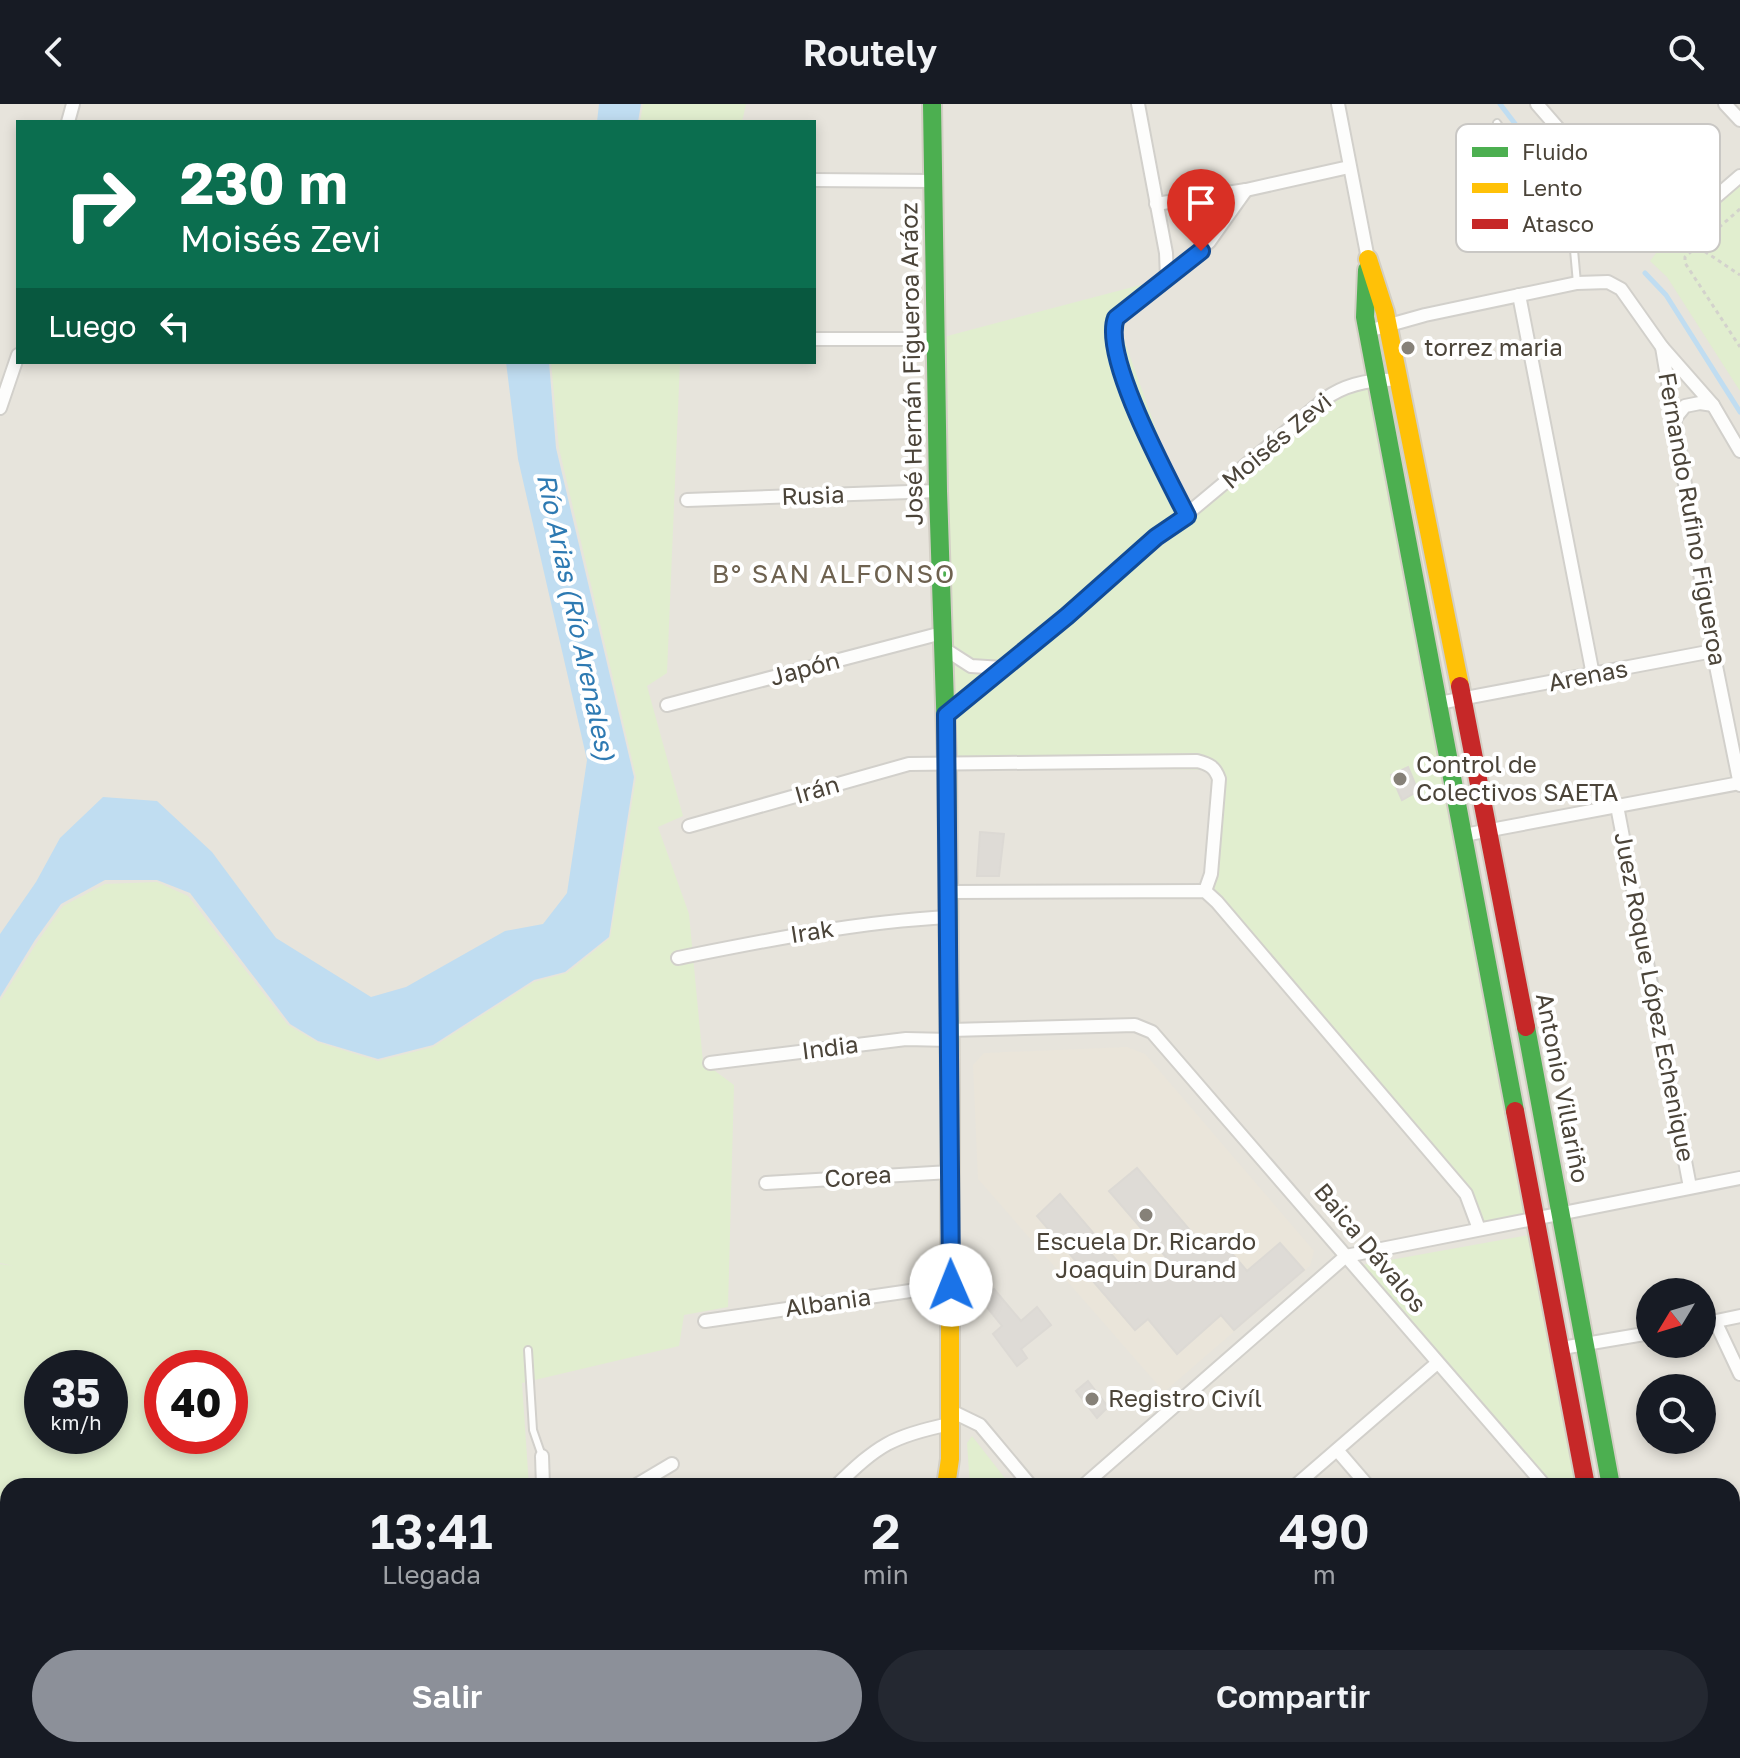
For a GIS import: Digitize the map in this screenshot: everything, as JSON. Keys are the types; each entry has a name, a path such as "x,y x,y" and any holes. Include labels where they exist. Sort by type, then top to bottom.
{"street":[{"name":"José Hernán Figueroa Aráoz","path":"932,104 950,1035 950,1459 947,1478"},
{"path":"1138,104 1166,253 1167,278"},
{"path":"1338,104 1368,259"},
{"path":"1537,104 1554,124"},
{"path":"1725,104 1740,120"},
{"path":"1156,204 1246,190 1349,167"},
{"path":"1720,193 1740,176"},
{"path":"816,180 932,181"},
{"path":"1187,516 1136,410 1113,335 1116,318 1209,242 1246,190"},
{"name":"Antonio Villariño","path":"1368,259 1388,323 1489,830 1610,1478"},
{"name":"Antonio Villariño","path":"1368,259 1365,317 1585,1478"},
{"path":"1368,331 1388,323 1577,283 1608,282 1621,289 1662,347 1713,405 1740,451"},
{"path":"1519,295 1593,675"},
{"path":"816,339 936,339"},
{"name":"Fernando Rufino Figueroa","path":"1662,347 1713,651 1740,784"},
{"path":"0,408 16,361"},
{"name":"Moisés Zevi","path":"946,715 1335,391 1377,379 1399,380"},
{"path":"1673,421 1685,406 1700,403 1713,405"},
{"name":"Rusia","path":"687,500 938,491"},
{"path":"943,641 971,666 1003,668"},
{"name":"Japón","path":"667,705 943,641"},
{"name":"Arenas","path":"1439,703 1713,651"},
{"name":"Irán","path":"689,826 909,764 1197,761 1207,763 1216,770 1219,779 1211,874 1205,891"},
{"path":"1464,835 1740,784"},
{"name":"Juez Roque López Echenique","path":"1617,806 1690,1187"},
{"path":"948,892 1205,891 1466,1194 1479,1229"},
{"name":"Irak","path":"678,958 809,931 948,917"},
{"name":"India","path":"710,1063 950,1035 1135,1025 1145,1027 1160,1040"},
{"name":"Baica Dávalos","path":"1160,1040 1436,1364 1538,1478"},
{"name":"Corea","path":"766,1183 950,1172"},
{"path":"1092,1478 1346,1256 1740,1178"},
{"name":"Albania","path":"705,1321 951,1285"},
{"path":"1716,1320 1740,1316"},
{"path":"1716,1335 1740,1374"},
{"path":"1562,1348 1636,1336"},
{"path":"1304,1478 1436,1364"},
{"path":"844,1478 865,1457 889,1441 949,1417 980,1425 1024,1478"},
{"path":"1337,1450 1361,1478"},
{"path":"542,1456 543,1478"},
{"path":"648,1478 672,1464"}],"lane":[{"path":"1574,252 1577,283"},
{"path":"528,1350 533,1430 542,1456"}],"path":[{"path":"1720,227 1740,209"},
{"path":"1692,252 1685,257 1685,263 1740,347"},
{"path":"1706,252 1740,275"}],"shaded area":[{"path":"0,104 1740,104 1740,1478 0,1478"},
{"name":"Escuela Dr. Ricardo Joaquin Durand","path":"1127,1047 1145,1054 1314,1251 1310,1266 1164,1392 978,1179 973,1065 984,1053"}],"green space":[{"path":"643,104 746,104 742,120 640,120"},
{"path":"1740,176 1740,391 1667,277 1650,261 1657,252 1720,252 1720,193"},
{"path":"1167,278 1116,318 1187,515 1335,391 1377,379 1536,1217 1479,1229 1466,1194 1205,891 1216,770 947,765 936,339"},
{"path":"551,364 680,364 667,673 647,686 683,816 658,827 689,914 703,1062 734,1085 728,1307 684,1315 679,1346 522,1383 528,1478 0,1478 0,1264 14,1266 0,1263 0,1001 63,906 105,884 157,882 188,896 288,1025 317,1042 378,1061 433,1047 534,982 567,973 610,938 636,777 559,448"},
{"path":"1529,1235 1575,1478 1546,1478 1362,1265"},
{"path":"972,1436 1005,1478 969,1478 967,1443"}],"water":[{"path":"599,104 641,104 638,120 597,120"},
{"name":"Río Arias (Río Arenales)","path":"506,364 549,364 556,448 634,777 609,937 565,972 534,980 433,1045 378,1059 318,1041 290,1024 190,893 157,880 105,880 61,904 0,997 0,934 36,882 60,838 103,797 157,801 212,852 276,938 371,997 406,987 505,931 543,924 567,893 587,760 518,459"}],"building":[{"path":"1408,767 1418,791 1402,800 1391,775"},
{"path":"980,832 1004,834 999,876 977,876"},
{"path":"1137,1168 1205,1248 1218,1237 1247,1271 1280,1243 1304,1270 1234,1330 1221,1315 1177,1354 1148,1319 1135,1330 1037,1216 1060,1194 1136,1283 1166,1257 1109,1191"},
{"path":"994,1289 1021,1321 1037,1307 1051,1325 1021,1349 1027,1358 1017,1366 993,1334 1002,1326 982,1301"},
{"name":"Registro Civíl","path":"1088,1381 1108,1407 1097,1418 1076,1391"}],"waterway":[{"path":"1500,104 1515,124"},
{"path":"1645,273 1666,295 1740,412"}],"traffic: fast":[{"path":"932,104 938,491 947,765 950,1090"},
{"path":"1367,270 1365,317 1515,1111"},
{"path":"1526,1027 1610,1478"}],"traffic: slow":[{"path":"1368,259 1385,312 1460,686"},
{"path":"947,1478 950,1459 950,1090"}],"traffic: jam":[{"path":"1460,686 1526,1027"},
{"path":"1515,1111 1584,1478"}],"place":[{"name":"torrez maria","path":"1408,348"},
{"name":"Control de Colectivos SAETA","path":"1400,779"},
{"name":"Escuela Dr. Ricardo Joaquin Durand","path":"1146,1215"},
{"name":"Registro Civíl","path":"1092,1399"}],"district":[{"name":"B° SAN ALFONSO","path":"834,574"}],"route":[{"path":"951,1285 946,715 1067,616 1156,537 1187,516 1136,410 1119,362 1112,326 1116,318 1201,251"}]}
